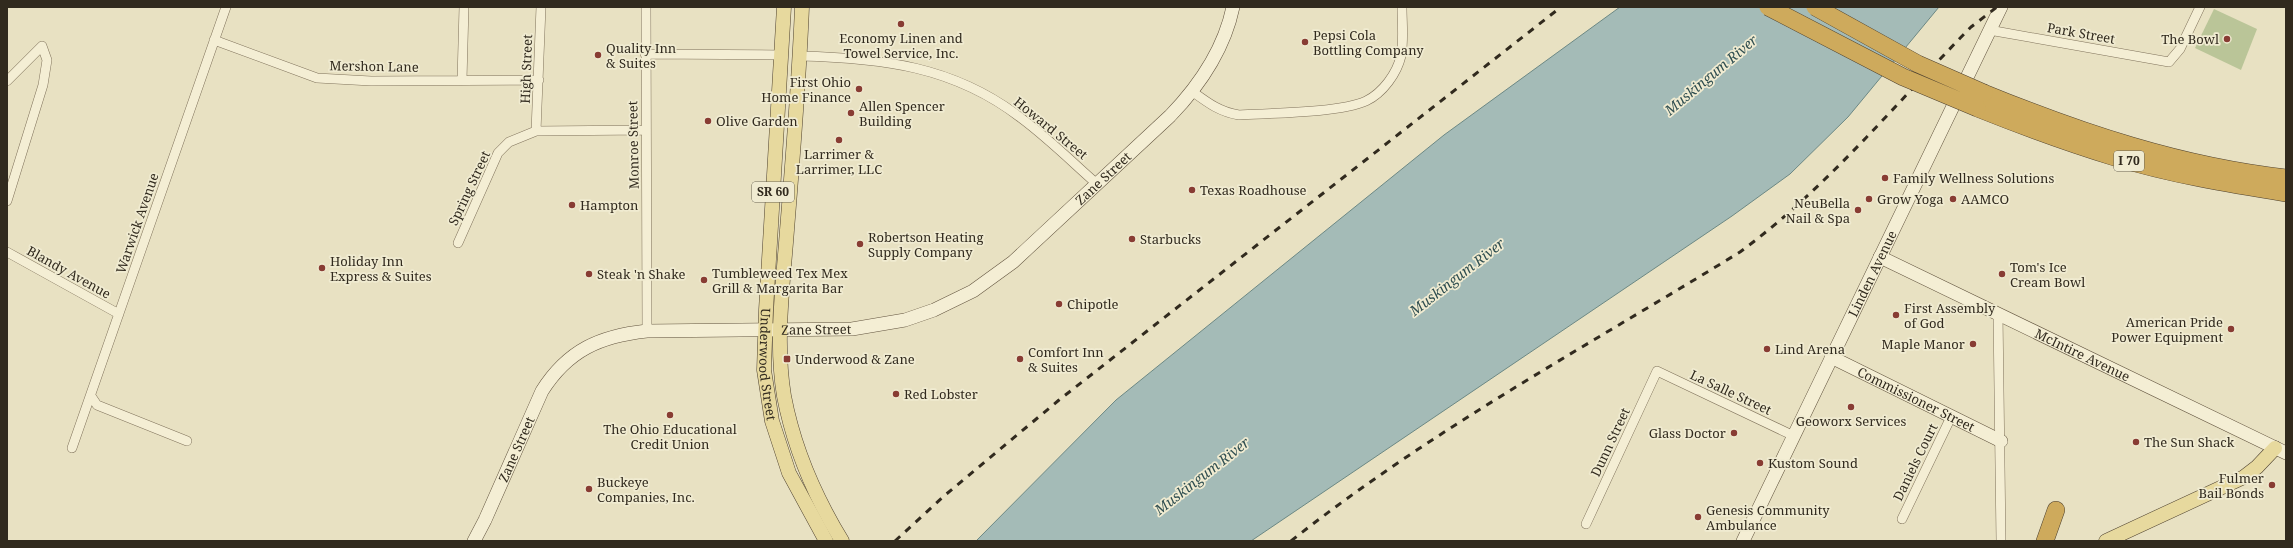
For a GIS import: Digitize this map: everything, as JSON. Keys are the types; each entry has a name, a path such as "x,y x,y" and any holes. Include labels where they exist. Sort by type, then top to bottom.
{"highway":[{"name":"I 70","path":"1768,7 1903,77 2125,145 2206,164 2286,178"},
{"name":"I 70","path":"1815,7 1918,64 1980,101 2050,137 2115,157 2181,174 2286,193"},
{"path":"2045,541 2056,510"}],"main road":[{"name":"Underwood Street","path":"784,7 765,330 764,370 772,421 789,473 821,520 842,541"},
{"name":"Underwood Street","path":"802,7 781,330 781,371 792,432 813,489 826,541"},
{"name":"Zane Street","path":"474,541 485,520 532,410 550,377 572,356 591,344 612,336 647,331 839,330 882,325 905,320 953,301 973,290 1013,262 1170,116 1193,92 1218,51 1229,25 1233,7"},
{"name":"Linden Avenue","path":"1744,541 1831,357 2001,7"},
{"name":"McIntire Avenue","path":"1880,257 2281,450"},
{"name":"Commissioner Street","path":"1831,357 2001,441"},
{"path":"2106,541 2244,477 2281,450"}],"street":[{"name":"Warwick Avenue","path":"72,448 226,7"},
{"path":"462,80 464,7"},
{"name":"High Street","path":"536,131 541,7"},
{"name":"Monroe Street","path":"646,7 647,331"},
{"path":"1193,92 1216,108 1227,113 1239,115 1351,106 1367,100 1380,92 1396,69 1401,56 1402,7"},
{"name":"Park Street","path":"1989,30 2169,62 2180,49 2200,7"},
{"name":"Mershon Lane","path":"214,40 317,78 371,81 539,80"},
{"path":"7,81 42,46 47,60 43,85 7,201"},
{"path":"645,54 782,55"},
{"name":"Howard Street","path":"800,56 879,60 933,73 963,85 995,100 1021,118 1097,184"},
{"name":"Spring Street","path":"458,243 498,153 509,142 536,131 646,130"},
{"name":"Blandy Avenue","path":"7,252 119,314"},
{"path":"1998,314 2001,441 2001,541"},
{"name":"La Salle Street","path":"1657,371 1794,436"},
{"name":"Dunn Street","path":"1586,524 1657,371"},
{"path":"91,396 97,405 187,441"},
{"name":"Daniels Court","path":"1902,519 1951,416"}],"green space":[{"name":"The Bowl","path":"2214,9 2257,29 2241,70 2195,48"}],"water":[{"name":"Muskingum River","path":"1620,7 1939,7 1848,117 1790,174 1732,216 1251,541 976,541 1116,400 1444,135"}],"railway":[{"path":"895,541 944,496 1059,400 1561,7"},
{"path":"1291,541 1399,462 1455,425 1568,355 1740,252 1772,227 1832,173 1971,27 1997,7"}],"place":[{"name":"Economy Linen and Towel Service, Inc.","path":"901,24"},
{"name":"The Bowl","path":"2227,39"},
{"name":"Pepsi Cola Bottling Company","path":"1305,42"},
{"name":"Quality Inn & Suites","path":"598,55"},
{"name":"First Ohio Home Finance","path":"859,89"},
{"name":"Allen Spencer Building","path":"851,113"},
{"name":"Olive Garden","path":"708,121"},
{"name":"Larrimer & Larrimer, LLC","path":"839,140"},
{"name":"Family Wellness Solutions","path":"1885,178"},
{"name":"Texas Roadhouse","path":"1192,190"},
{"name":"Grow Yoga","path":"1869,199"},
{"name":"AAMCO","path":"1953,199"},
{"name":"Hampton","path":"572,205"},
{"name":"NeuBella Nail & Spa","path":"1858,210"},
{"name":"Starbucks","path":"1132,239"},
{"name":"Robertson Heating Supply Company","path":"860,244"},
{"name":"Holiday Inn Express & Suites","path":"322,268"},
{"name":"Steak 'n Shake","path":"589,274"},
{"name":"Tom's Ice Cream Bowl","path":"2002,274"},
{"name":"Tumbleweed Tex Mex Grill & Margarita Bar","path":"704,280"},
{"name":"Chipotle","path":"1059,304"},
{"name":"First Assembly of God","path":"1896,315"},
{"name":"American Pride Power Equipment","path":"2231,329"},
{"name":"Maple Manor","path":"1973,344"},
{"name":"Lind Arena","path":"1767,349"},
{"name":"Underwood & Zane","path":"787,359"},
{"name":"Comfort Inn & Suites","path":"1020,359"},
{"name":"Red Lobster","path":"896,394"},
{"name":"Geoworx Services","path":"1851,407"},
{"name":"The Ohio Educational Credit Union","path":"670,415"},
{"name":"Glass Doctor","path":"1734,433"},
{"name":"The Sun Shack","path":"2136,442"},
{"name":"Kustom Sound","path":"1760,463"},
{"name":"Fulmer Bail Bonds","path":"2272,485"},
{"name":"Buckeye Companies, Inc.","path":"589,489"},
{"name":"Genesis Community Ambulance","path":"1698,517"}]}
